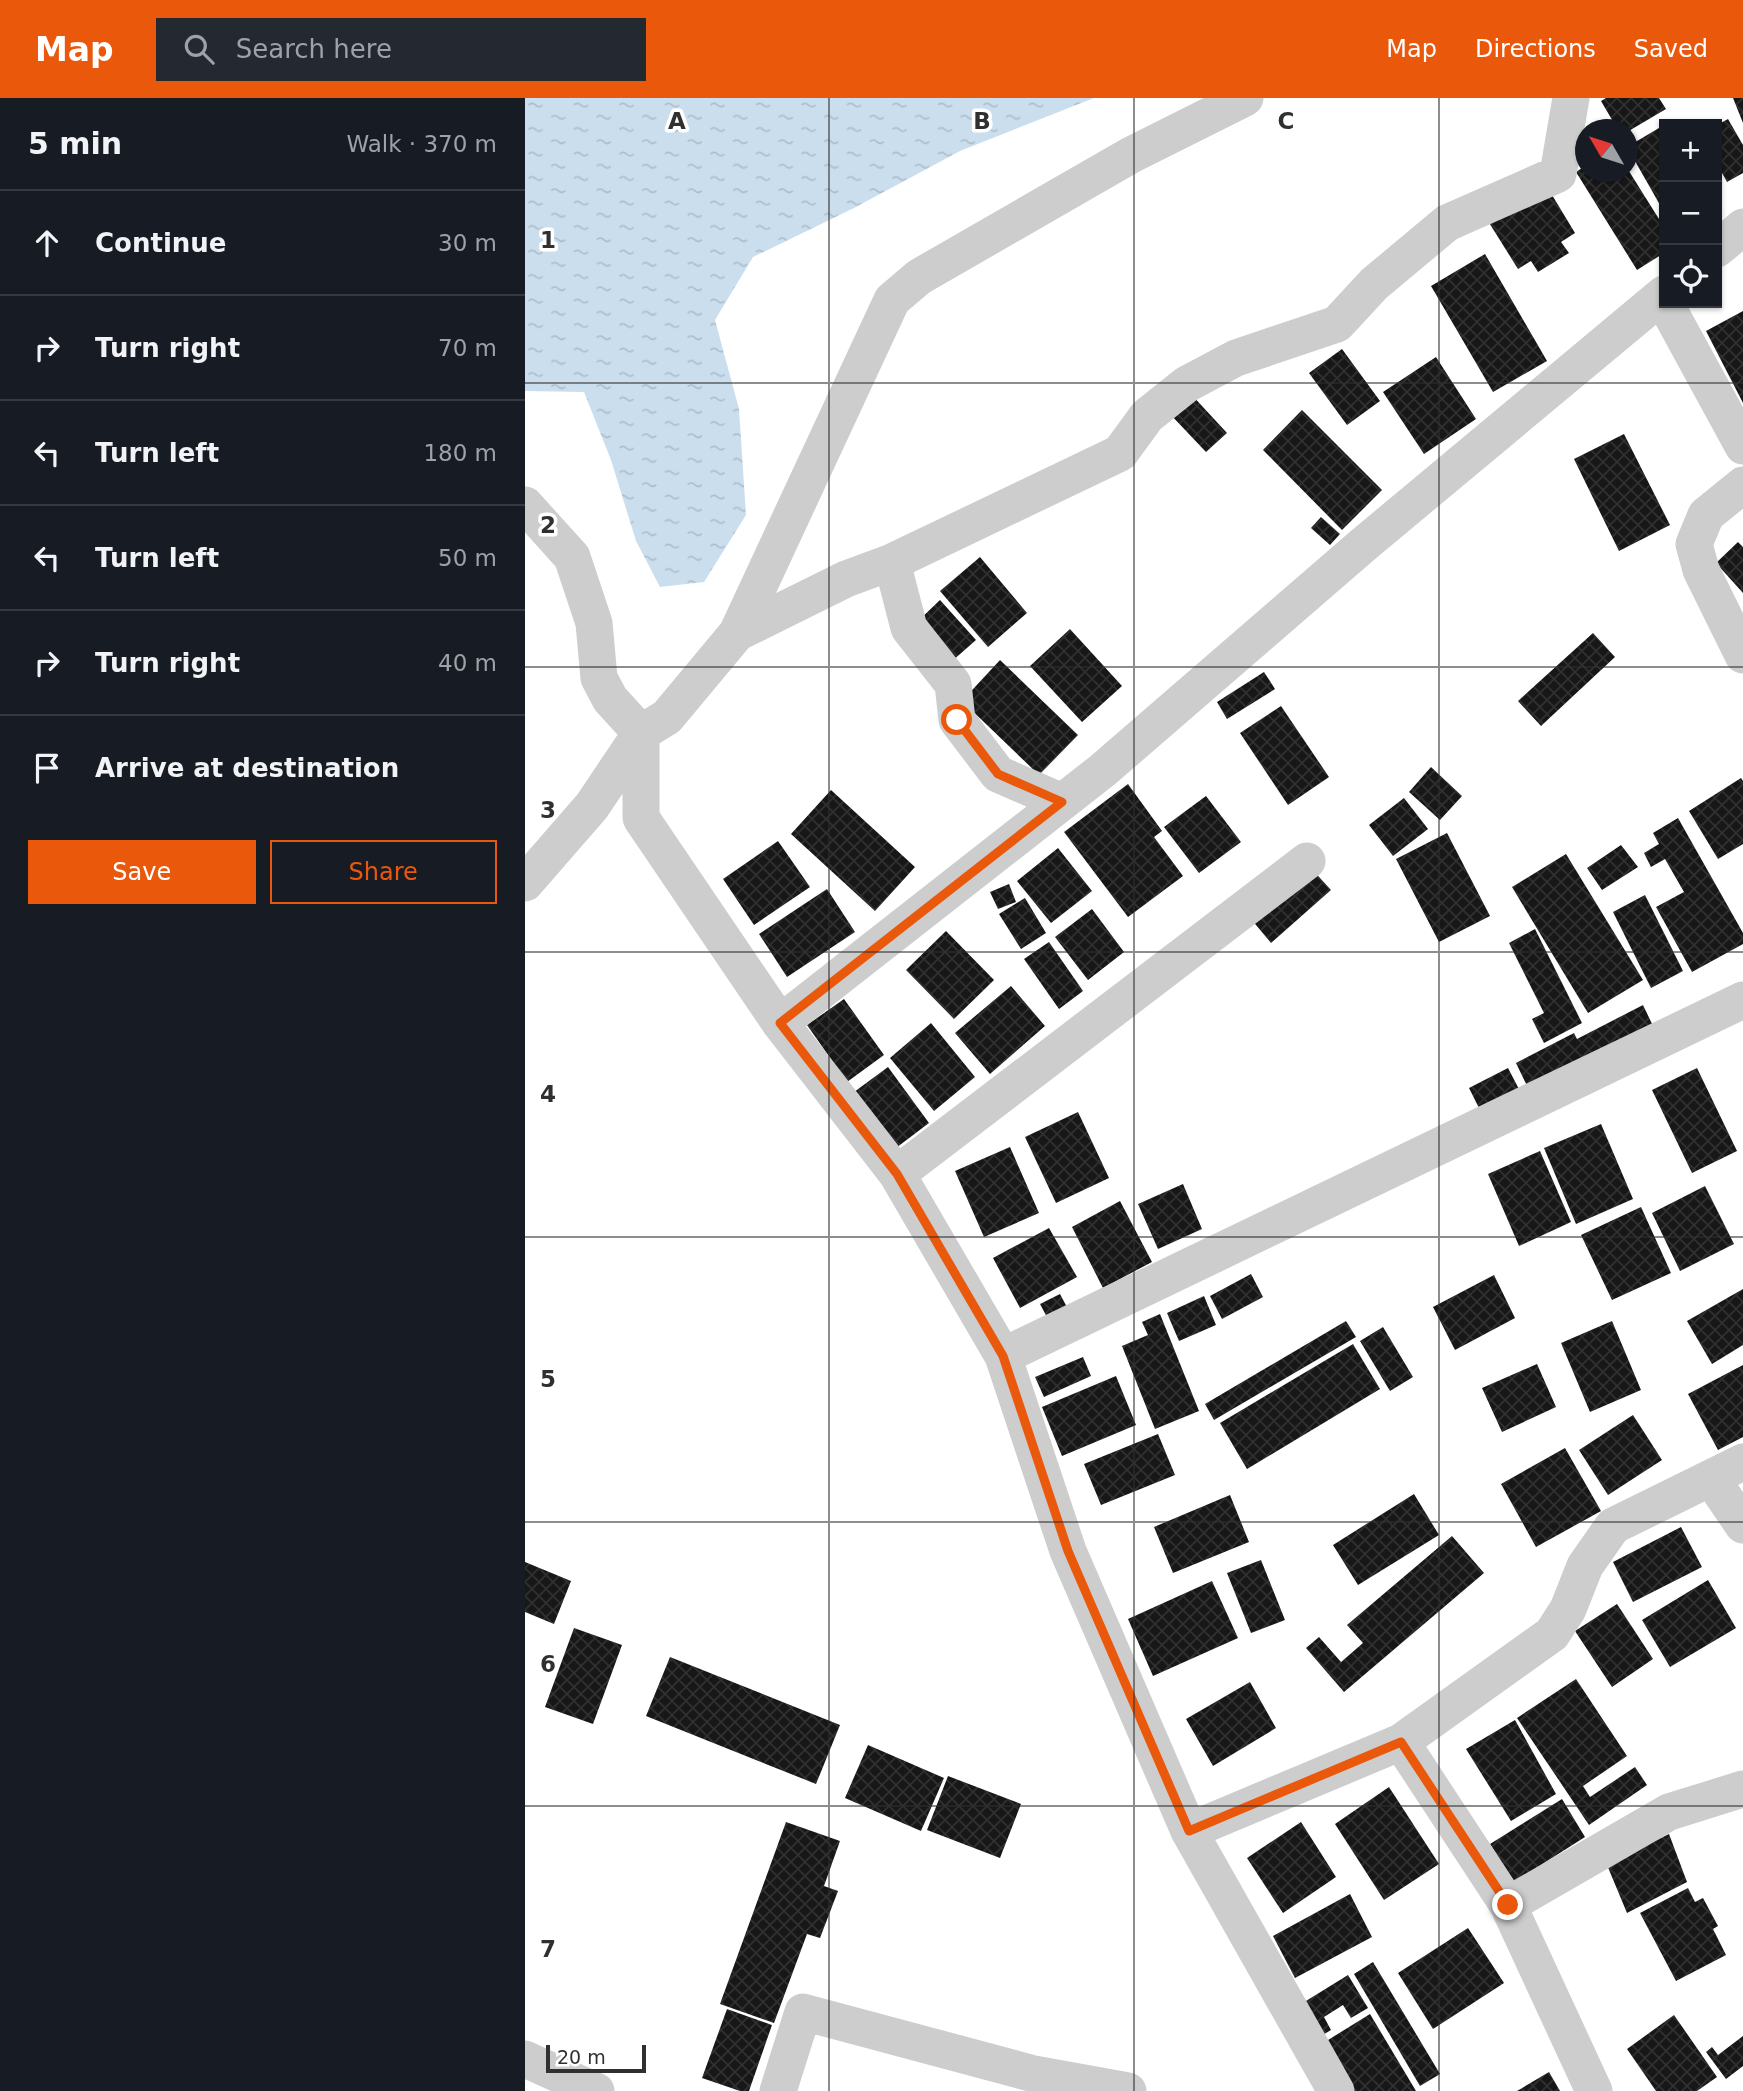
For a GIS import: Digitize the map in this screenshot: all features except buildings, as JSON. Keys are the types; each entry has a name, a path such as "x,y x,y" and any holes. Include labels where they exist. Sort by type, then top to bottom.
{"street":[{"path":"525,883 592,806 641,733 667,717 737,633 892,300 919,277 1131,155 1245,98"},
{"path":"737,633 846,579 892,562 1120,453 1147,416 1187,384 1236,358 1337,324 1374,284 1447,223 1559,174 1571,98"},
{"path":"1722,245 1743,227"},
{"path":"780,1023 1103,770 1363,545 1659,303"},
{"path":"1669,308 1743,446"},
{"path":"1743,485 1706,515 1694,544 1701,570 1743,655"},
{"path":"525,505 572,557 594,624 600,678 610,699 641,733 641,818 780,1023 897,1174 1003,1356 1068,1551 1189,1831 1336,2091"},
{"path":"892,562 909,628 953,684 957,720 998,774 1062,802"},
{"path":"897,1174 1307,861"},
{"path":"1003,1356 1741,1008"},
{"path":"1189,1831 1401,1742 1552,1634 1568,1609 1584,1566 1613,1526 1727,1470 1743,1525"},
{"path":"1401,1742 1508,1905 1594,2091"},
{"path":"1508,1905 1669,1812 1743,1789"},
{"path":"778,2091 803,2012 1034,2074 1128,2091"},
{"path":"525,2059 596,2091"}],"water":[{"path":"525,98 1094,98 960,151 854,208 753,257 715,320 739,409 746,515 704,582 660,587 636,541 611,460 584,392 525,391"}],"route":[{"path":"957,720 998,774 1062,802 780,1023 897,1174 1003,1356 1068,1551 1189,1831 1401,1742 1508,1905"}]}
